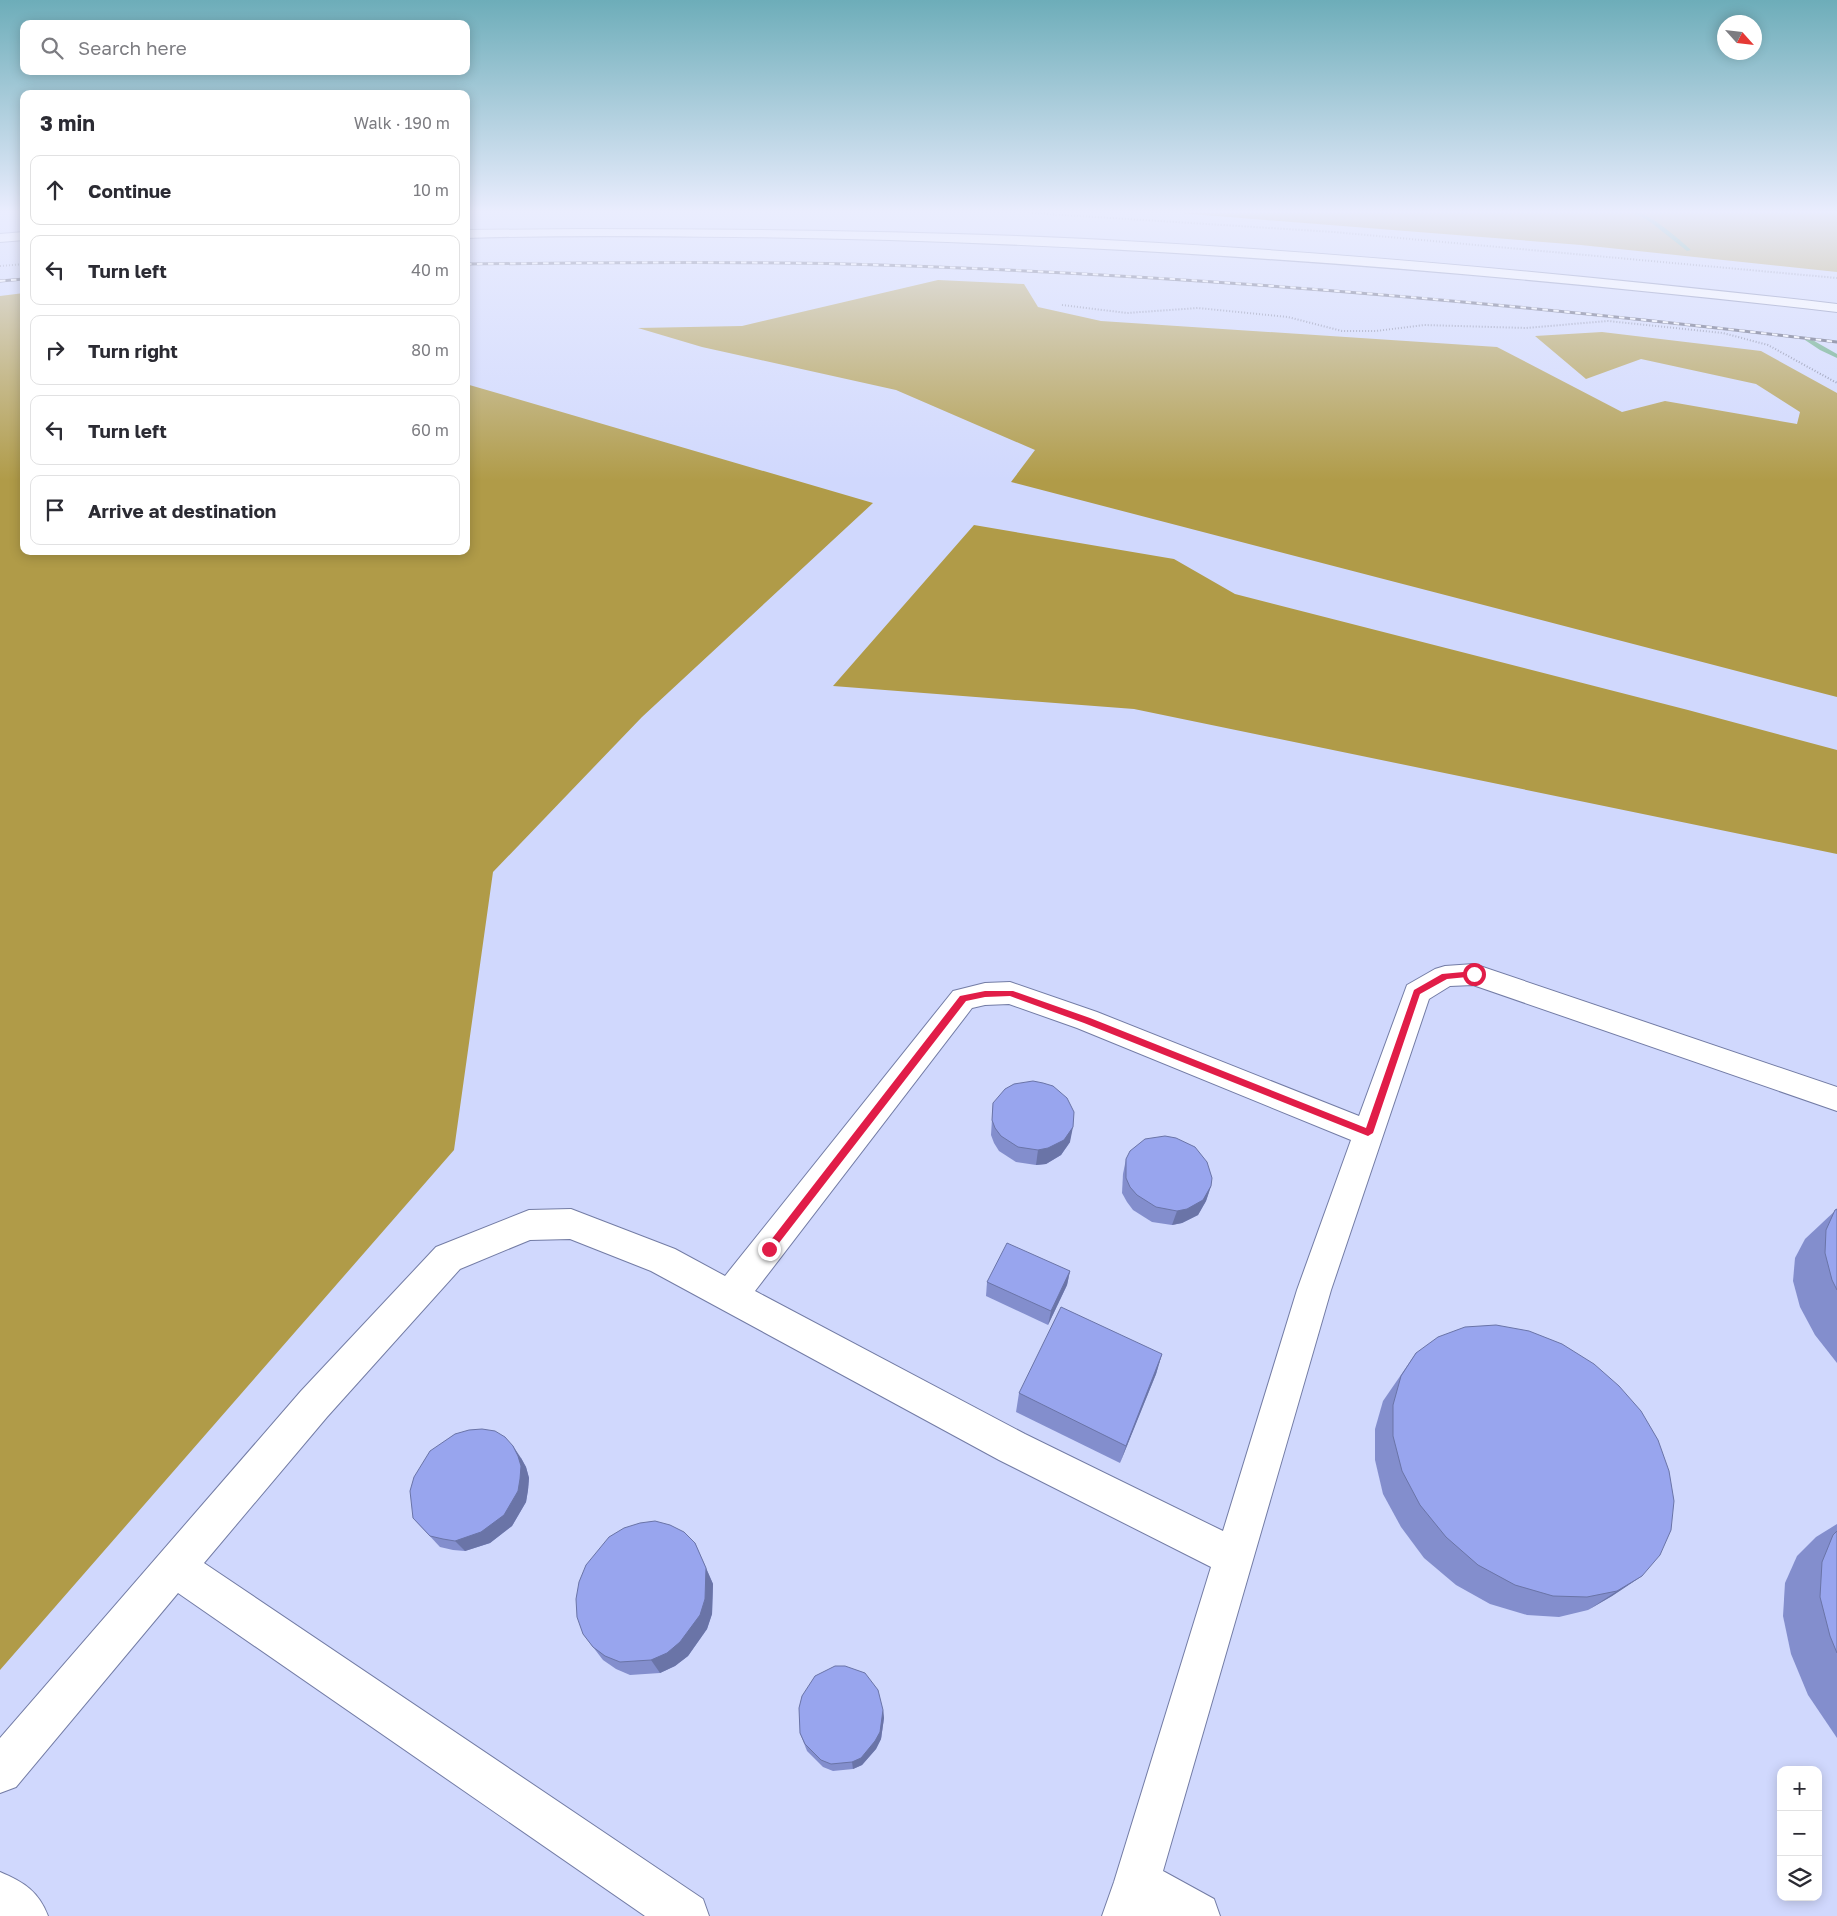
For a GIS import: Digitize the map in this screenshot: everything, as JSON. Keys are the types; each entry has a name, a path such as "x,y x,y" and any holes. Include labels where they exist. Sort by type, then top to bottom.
{"main road":[{"path":"1790,302 1837,308"},
{"path":"1197,1916 1131,1899 1314,1290 1417,992 1445,976 1474,974 1837,1099"},
{"path":"730,1296 769,1249 963,999 985,994 1010,993 1087,1020 1368,1133"},
{"path":"0,1772 314,1404 448,1258 529,1225 571,1224 663,1260 1012,1447 1234,1557"},
{"path":"175,1566 686,1916"},
{"path":"0,1895 26,1916"}],"path":[{"path":"1062,305 1127,313 1198,308 1288,317 1342,331 1376,331 1424,325 1526,328 1608,321 1723,333 1768,345 1837,383"}],"shaded area":[{"path":"0,302 20,302 20,555 470,555 470,385 873,503 642,717 493,872 454,1150 0,1670"},
{"path":"842,302 1035,302 1038,307 1101,321 1497,347 1622,412 1665,401 1797,424 1800,412 1756,384 1641,359 1586,379 1535,336 1602,332 1761,351 1837,393 1837,697 1011,482 1035,450 896,390 702,347 638,328 742,326"},
{"path":"974,525 1174,559 1235,594 1837,750 1837,854 1134,709 833,686"}],"building":[{"path":"1033,1081 1053,1086 1067,1098 1074,1112 1073,1127 1064,1140 1048,1148 1038,1150 1018,1147 1001,1136 992,1120 993,1103 1005,1089 1014,1084"},
{"path":"1165,1136 1176,1138 1195,1147 1207,1162 1212,1178 1211,1186 1203,1200 1187,1209 1177,1211 1156,1207 1137,1195 1130,1187 1126,1178 1126,1159 1130,1151 1145,1139"},
{"path":"1837,1209 1837,1290 1832,1280 1825,1253 1826,1230"},
{"path":"1007,1243 1070,1271 1051,1311 987,1282"},
{"path":"1061,1307 1162,1354 1126,1446 1019,1393"},
{"path":"1496,1325 1529,1331 1562,1344 1594,1364 1619,1386 1641,1411 1658,1440 1669,1471 1674,1501 1671,1530 1660,1555 1642,1576 1617,1591 1587,1597 1553,1596 1515,1585 1478,1565 1446,1537 1420,1505 1402,1471 1393,1436 1393,1405 1401,1376 1416,1353 1438,1337 1465,1327"},
{"path":"482,1429 495,1431 505,1437 513,1446 521,1466 518,1491 504,1515 481,1532 455,1541 430,1536 413,1518 410,1491 414,1477 430,1451 455,1434"},
{"path":"655,1521 670,1525 684,1532 695,1543 706,1568 705,1599 700,1615 680,1642 667,1653 651,1660 620,1662 605,1656 593,1647 583,1634 577,1617 576,1599 579,1582 586,1565 609,1537 624,1528"},
{"path":"1837,1531 1837,1653 1830,1636 1820,1597 1822,1562 1833,1535"},
{"path":"835,1666 845,1666 865,1673 878,1690 883,1710 880,1732 861,1758 852,1762 831,1764 821,1760 805,1744 800,1733 799,1708 802,1696 815,1676"}],"waterway":[{"path":"1807,339 1837,356"}],"railway":[{"path":"1470,302 1837,342"}],"route":[{"path":"769,1249 963,999 985,994 1010,993 1087,1020 1368,1133 1417,992 1445,976 1474,974"}]}
